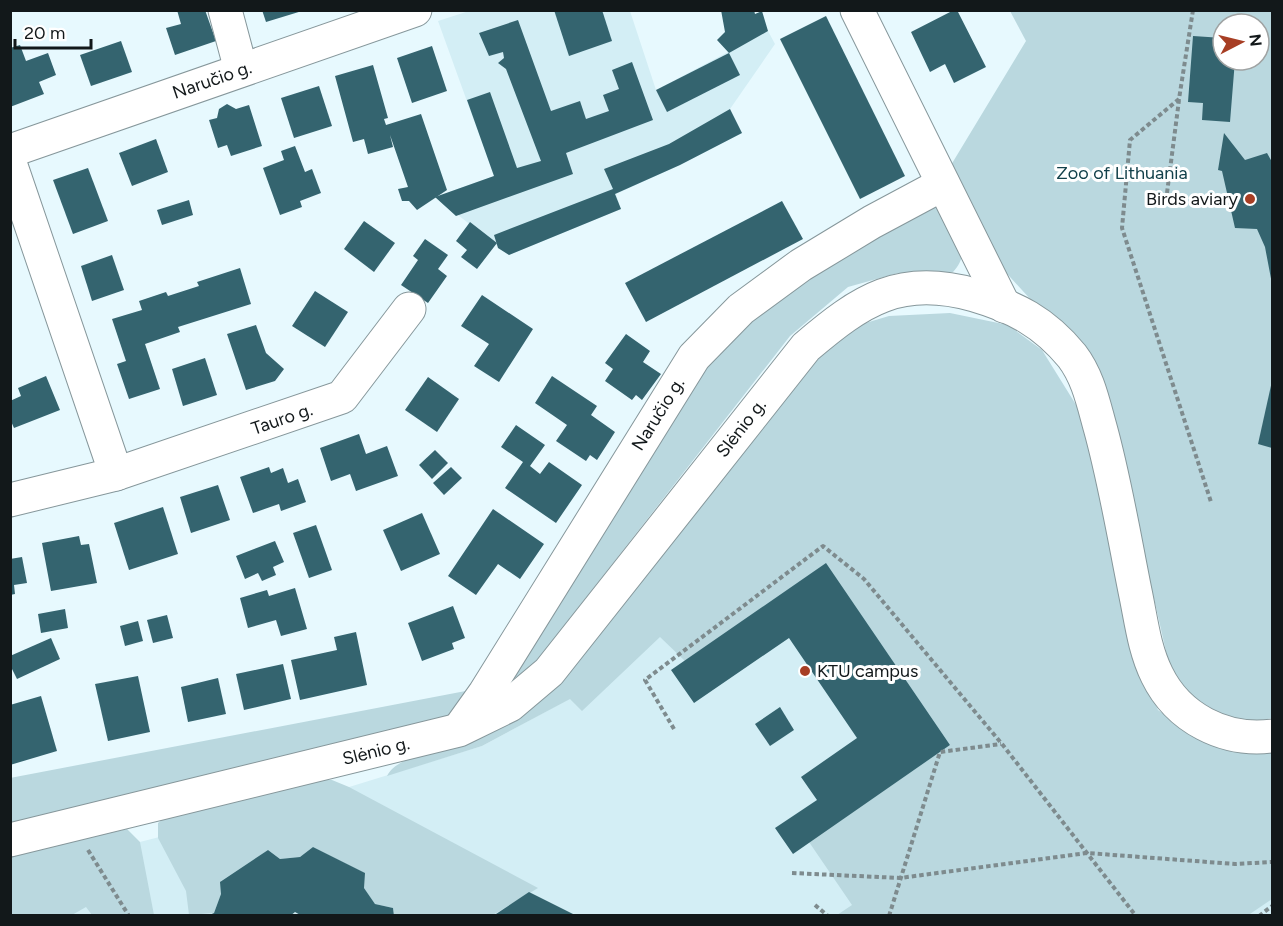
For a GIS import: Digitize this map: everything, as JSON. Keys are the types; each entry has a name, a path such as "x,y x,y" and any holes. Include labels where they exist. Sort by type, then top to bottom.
{"street":[{"path":"225,10 241,70"},
{"name":"Naručio g.","path":"10,151 415,10"},
{"path":"857,10 1005,306"},
{"path":"10,163 116,474"},
{"name":"Naručio g.","path":"459,730 693,357 741,309 801,265 872,222 943,184"},
{"name":"Slėnio g.","path":"10,840 459,730 510,705 549,672 806,347 826,330 872,299 908,287 942,286 1005,306 1041,324 1072,357 1089,385 1107,453 1146,643 1156,674 1169,695 1187,713 1221,733 1272,736"},
{"name":"Tauro g.","path":"10,500 116,474 342,398 410,309"}],"path":[{"path":"1167,193 1193,10"},
{"path":"1179,99 1130,140 1122,228 1211,502"},
{"path":"674,729 645,680 823,546 864,579 1002,744 1136,915"},
{"path":"889,915 940,752 1002,744"},
{"path":"72,825 129,915"},
{"path":"792,873 900,878 1087,853 1235,864 1272,862"},
{"path":"815,905 828,915"},
{"path":"1259,915 1272,906"}],"shaded area":[{"path":"469,11 630,11 656,90 768,31 775,44 730,109 742,133 616,194 621,209 509,255 435,197 494,176 438,21"},
{"name":"KTU campus","path":"746,489 1272,830 1272,915 11,916 11,875 320,796 482,746 582,692"}],"green space":[{"name":"Zoo of Lithuania","path":"1010,11 1272,11 1272,718 1248,720 1223,716 1190,698 1177,682 1170,669 1110,405 1033,302 989,254 948,170 1026,41"},
{"path":"939,197 960,235 962,244 960,263 953,272 898,273 848,287 790,336 539,658 519,676 510,680 708,359 748,319 824,261"},
{"path":"950,313 1008,325 1042,350 1078,408 1102,491 1133,653 1158,710 1204,742 1272,748 1272,899 1247,916 837,915 852,905 809,842 950,745 826,564 685,661 660,637 582,711 570,699 482,746 387,776 402,762 427,752 465,742 498,727 528,708 547,692 773,399 852,327 889,316"},
{"path":"476,689 451,718 11,825 10,778"},
{"path":"321,780 332,780 349,787 538,888 493,915 394,915 393,908 375,904 364,888 364,873 313,847 300,857 280,859 268,850 221,881 221,894 214,913 189,915 186,891 158,838 158,823 167,816"},
{"path":"127,829 140,842 154,915 92,915 86,907 72,915 11,915 10,856"}],"building":[{"path":"177,10 205,10 216,41 175,55 166,28 181,24"},
{"path":"262,10 302,10 302,11 266,22"},
{"path":"554,10 602,10 612,41 569,56"},
{"path":"721,10 754,10 755,14 762,11 768,31 729,53 717,40 725,32"},
{"path":"957,10 986,67 954,83 945,64 930,72 911,32"},
{"path":"826,16 905,176 860,199 780,39"},
{"path":"518,20 551,111 580,101 586,119 609,111 603,95 619,89 612,70 632,62 653,120 566,153 573,174 456,216 435,197 494,176 467,100 490,92 517,168 541,161 506,69 498,63 504,58 503,52 489,56 479,33"},
{"path":"1193,36 1211,37 1211,72 1234,72 1230,122 1202,120 1203,103 1188,102"},
{"path":"121,41 132,72 91,86 80,55"},
{"path":"20,45 26,61 48,53 56,75 39,82 44,94 10,107 10,48"},
{"path":"432,46 447,91 412,103 397,58"},
{"path":"729,53 740,75 667,112 656,90"},
{"path":"373,65 388,118 384,119 386,125 421,114 447,190 417,210 409,201 402,201 398,189 408,187 390,135 393,147 368,154 364,139 353,142 335,76"},
{"path":"319,86 332,126 294,138 281,98"},
{"path":"227,104 236,109 249,105 262,146 231,156 227,145 218,148 209,120 217,118 219,109"},
{"path":"730,109 742,133 680,165 615,194 621,209 509,255 498,248 494,235 613,189 604,169 669,144"},
{"name":"Birds aviary","path":"1224,133 1245,160 1267,153 1272,162 1272,284 1265,247 1257,229 1235,228 1222,171 1218,170"},
{"path":"156,139 168,172 132,186 119,153"},
{"path":"295,146 305,172 312,169 321,193 300,201 302,207 280,215 263,168 284,160 281,151"},
{"path":"88,168 108,221 73,234 53,180"},
{"path":"189,200 193,215 162,225 157,210"},
{"path":"782,201 803,239 646,322 625,283"},
{"path":"364,221 395,243 374,272 344,249"},
{"path":"470,222 497,243 477,269 461,257 467,250 456,241"},
{"path":"425,239 448,255 438,269 447,276 428,303 401,285 418,260 413,256"},
{"path":"112,255 124,290 92,301 81,266"},
{"path":"240,268 251,304 178,327 180,332 145,344 160,389 129,399 117,364 126,361 112,319 142,310 139,301 166,292 168,296 199,286 197,282"},
{"path":"315,291 348,312 325,347 292,326"},
{"path":"482,295 533,329 499,382 474,366 489,344 461,326"},
{"path":"256,325 266,353 284,369 275,381 246,390 227,334"},
{"path":"626,334 650,351 643,362 661,374 642,400 636,395 632,400 605,381 613,369 605,363"},
{"path":"205,358 217,395 183,406 172,369"},
{"path":"46,376 60,410 14,428 10,419 10,401 21,396 18,388"},
{"path":"552,376 597,406 591,415 615,432 597,460 590,455 586,461 556,441 567,425 535,403"},
{"path":"428,377 459,399 437,432 405,410"},
{"path":"1272,381 1272,448 1258,444"},
{"path":"516,425 545,445 530,466 540,474 549,462 582,485 556,523 505,488 523,462 501,447"},
{"path":"359,434 366,454 387,446 398,476 356,491 350,474 331,481 320,448"},
{"path":"435,450 448,463 432,479 419,465"},
{"path":"269,467 271,473 283,468 288,483 298,479 306,502 281,511 279,504 253,513 240,477"},
{"path":"451,467 462,478 444,495 433,483"},
{"path":"218,485 230,520 191,533 180,497"},
{"path":"163,507 178,554 129,570 114,523"},
{"path":"493,509 544,544 520,579 498,564 476,595 448,576"},
{"path":"422,513 440,554 401,571 383,530"},
{"path":"316,525 332,570 309,578 293,533"},
{"path":"79,536 81,545 89,544 97,583 51,591 42,543"},
{"path":"275,541 284,562 273,567 276,575 262,581 258,573 245,579 236,556"},
{"path":"22,557 27,583 14,585 15,594 10,595 10,559"},
{"path":"826,563 950,745 793,854 775,828 817,800 801,777 857,738 789,638 694,703 671,670"},
{"path":"295,588 307,629 281,636 276,620 248,628 240,598 267,590 269,596"},
{"path":"453,606 465,638 452,643 454,649 422,661 408,623"},
{"path":"65,609 68,628 41,633 38,614"},
{"path":"167,615 173,638 153,643 147,620"},
{"path":"138,621 143,641 125,646 120,626"},
{"path":"356,632 367,685 300,700 291,660 337,650 334,637"},
{"path":"51,638 60,659 17,679 10,665 10,656"},
{"path":"283,664 291,699 244,710 236,674"},
{"path":"138,676 150,732 108,741 95,684"},
{"path":"218,678 226,714 188,722 181,687"},
{"path":"41,696 57,751 10,765 10,705"},
{"path":"780,707 794,730 770,746 755,724"},
{"path":"313,847 365,873 364,888 375,904 393,908 394,916 302,916 295,912 290,916 207,916 214,913 221,894 220,882 268,850 280,859 300,857"},
{"path":"529,892 577,916 493,916"}],"place":[{"name":"Birds aviary","path":"1250,199"},
{"name":"KTU campus","path":"805,671"}]}
